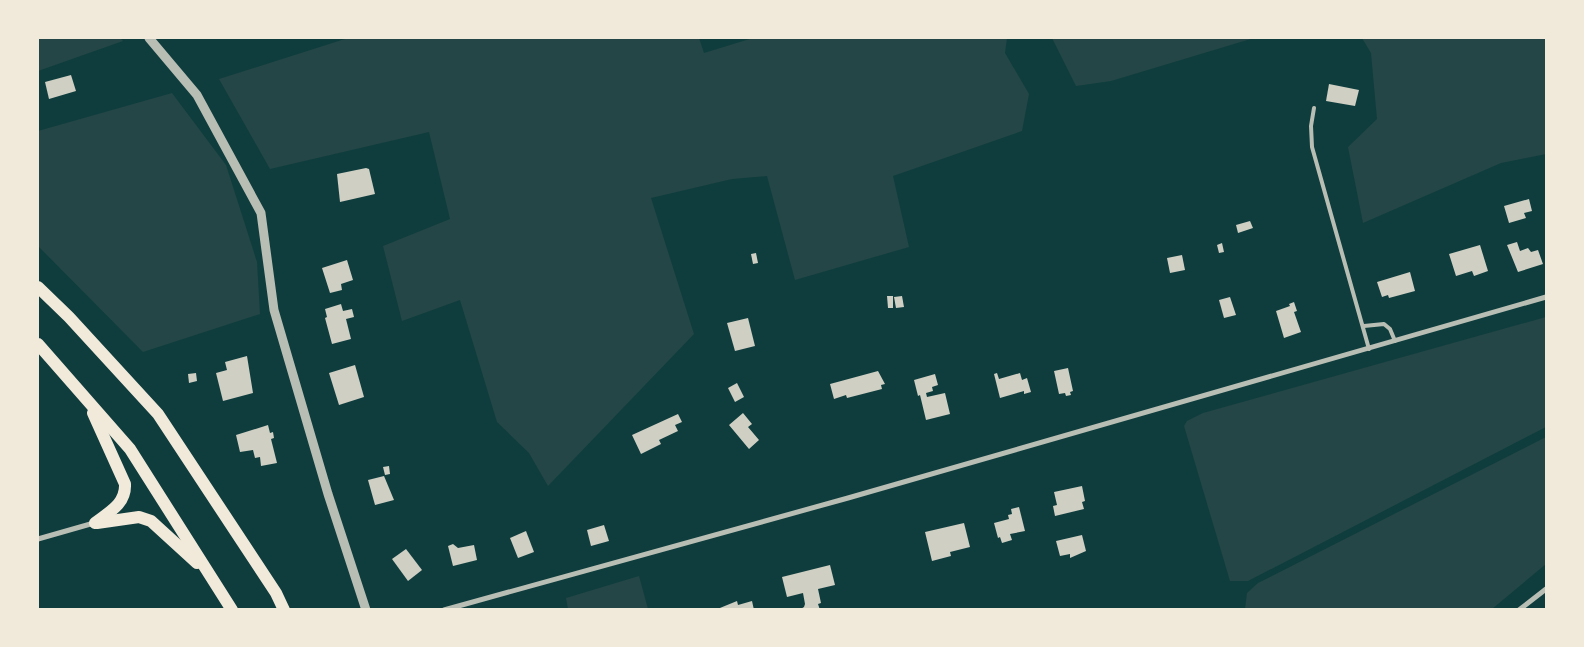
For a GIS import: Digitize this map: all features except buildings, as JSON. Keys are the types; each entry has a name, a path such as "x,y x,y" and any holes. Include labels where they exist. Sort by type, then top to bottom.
{"highway":[{"path":"38,287 69,317 158,414 276,593 284,610"},
{"path":"38,344 130,449 232,610"},
{"path":"88,402 125,484 126,492 117,506 95,523"},
{"path":"95,523 139,517 151,521 209,574"}],"street":[{"path":"149,38 197,95 261,213 274,310 328,494 366,610"},
{"path":"444,610 744,527 1546,297"},
{"path":"38,539 95,523"},
{"path":"1520,610 1546,589"}],"lane":[{"path":"1314,108 1311,126 1312,146 1369,349"},
{"path":"1364,326 1384,324 1390,330 1395,341"}],"shaded area":[{"path":"38,38 120,38 123,41 38,71"},
{"path":"348,38 699,38 704,53 753,38 1007,38 1005,53 1029,94 1022,131 893,176 909,247 795,280 767,176 732,179 651,198 694,334 548,486 529,453 497,422 460,300 402,321 383,246 450,219 429,132 270,169 219,79"},
{"path":"1052,38 1254,38 1111,81 1076,86"},
{"path":"1362,38 1546,38 1546,154 1501,163 1363,223 1348,147 1377,119 1371,53"},
{"path":"172,93 226,165 257,262 260,314 143,352 38,246 38,131"},
{"path":"1546,317 1546,427 1248,581 1230,581 1184,426 1187,421 1203,413"},
{"path":"1546,437 1546,564 1492,609 1245,609 1247,593 1258,583"},
{"path":"639,576 648,609 568,609 566,598"}]}
